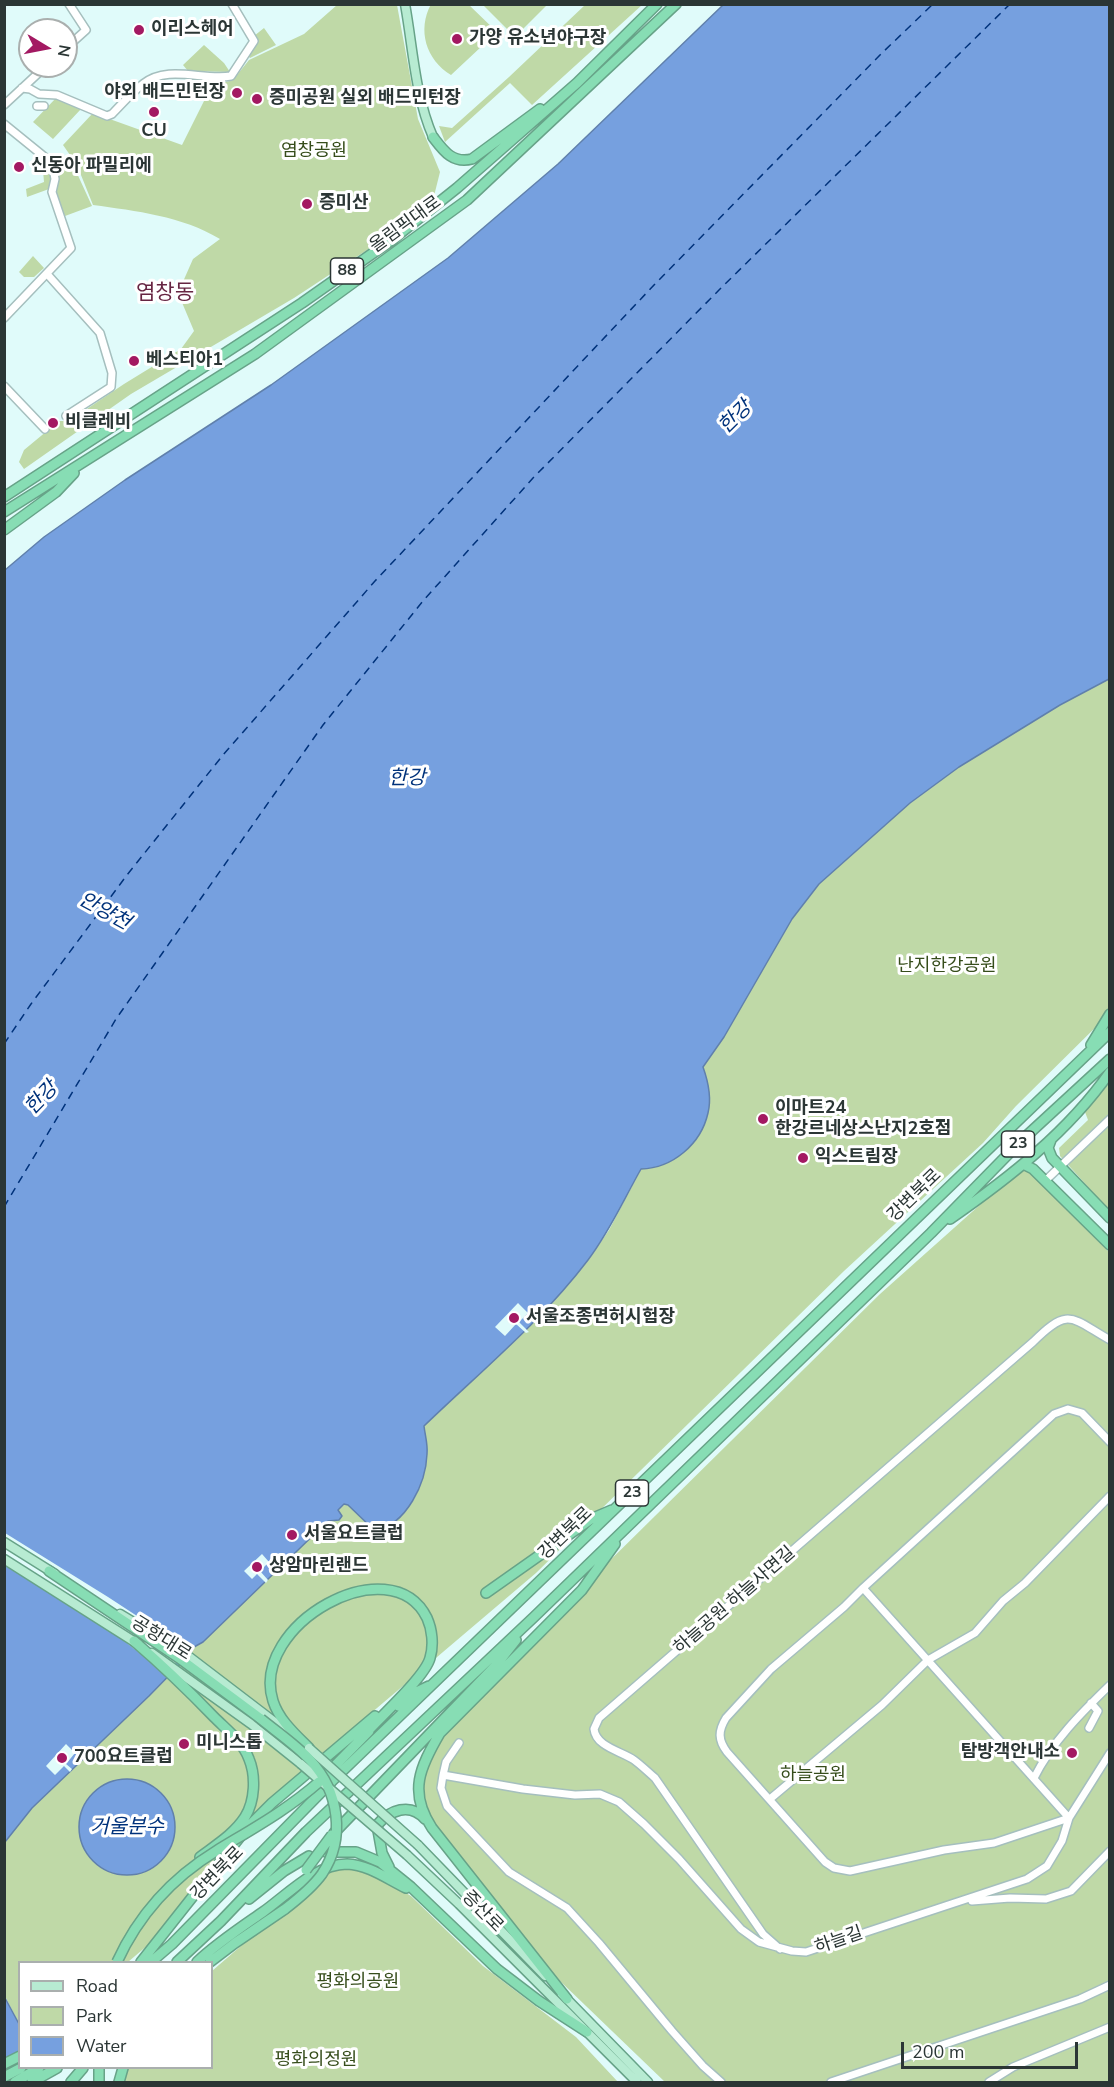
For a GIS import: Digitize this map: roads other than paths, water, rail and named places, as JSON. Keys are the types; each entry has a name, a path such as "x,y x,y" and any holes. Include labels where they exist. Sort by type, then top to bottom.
{"highway":[{"name":"올림픽대로","path":"4,496 302,303 393,239 457,188 577,83 657,4"},
{"name":"올림픽대로","path":"4,512 255,354 467,200 676,4"},
{"path":"433,136 440,147 452,158 472,159 504,133 577,83"},
{"path":"4,530 57,492 83,464"},
{"path":"1085,1055 1110,1014"},
{"name":"강변북로","path":"154,1961 332,1781 1110,1032"},
{"name":"강변북로","path":"179,1961 221,1921 306,1832 534,1617 931,1233 1022,1140 1110,1059"},
{"path":"931,1233 996,1187 1052,1138 1096,1091 1110,1072"},
{"path":"1052,1138 1048,1148 1052,1158 1110,1218"},
{"path":"1023,1164 1034,1169 1110,1245"},
{"path":"486,1593 591,1519 617,1508"},
{"path":"432,1828 419,1803 418,1785 426,1757 440,1733 582,1590 632,1522"},
{"path":"49,1571 179,1658 261,1719 309,1759 326,1781 334,1802 337,1825 335,1843 322,1874 302,1896 211,1961"},
{"path":"166,1889 215,1851 290,1806 319,1782 424,1670 430,1658 432,1640 430,1624 423,1610 412,1600 400,1593 385,1590 366,1591 341,1597 319,1607 291,1631 283,1642 275,1658 270,1690 273,1702 285,1723 309,1748"},
{"path":"275,1904 289,1891 332,1835 497,1664 534,1617"},
{"path":"118,1961 138,1925 183,1870 236,1829 246,1815 252,1799 254,1778 249,1760 234,1736 169,1671 134,1641"},
{"path":"365,1734 410,1695 436,1683"},
{"path":"142,1961 247,1828 272,1803 403,1693"},
{"path":"392,1871 382,1853 377,1825 384,1817 399,1809 407,1809 420,1814 432,1828 567,1999"},
{"path":"326,1852 356,1852 380,1862 417,1893 497,1969 539,2001 587,2032"},
{"path":"221,1921 284,1871 309,1856"},
{"path":"198,1961 233,1932 318,1873 345,1864 375,1871 417,1893"},
{"path":"4,2064 18,2057"},
{"path":"4,2077 18,2069"},
{"path":"15,2082 36,2069"},
{"path":"32,2082 54,2069"}],"main road":[{"path":"405,4 417,78 433,136"},
{"name":"공항대로","path":"4,1542 183,1652 309,1748"},
{"name":"공항대로","path":"4,1559 134,1641 243,1718 301,1764"},
{"name":"증산로","path":"309,1748 418,1845 648,2082"},
{"name":"증산로","path":"301,1764 459,1904 637,2082"}],"street":[{"path":"69,4 86,30 78,37"},
{"path":"22,88 39,94 57,95 107,116 112,114 144,83 158,76 174,74 231,76 254,41 232,4"},
{"path":"4,105 33,78"},
{"path":"4,124 55,169 52,192 71,248 48,275 4,318"},
{"path":"48,275 100,333 112,373 111,387 66,416"},
{"path":"4,386 45,429"},
{"path":"1045,1181 1110,1119"},
{"name":"하늘공원 하늘사면길","path":"780,1949 763,1934 655,1778 634,1760 598,1739 594,1729 598,1718 963,1403 1052,1323 1067,1319 1081,1321 1110,1340"},
{"path":"862,1588 1069,1818 994,1843 944,1850 874,1866 842,1870 834,1868 825,1862 726,1752 721,1744 721,1727 726,1718 771,1669 844,1607 862,1588 1054,1414 1068,1409 1082,1413 1110,1442"},
{"path":"770,1799 882,1705 928,1660 944,1653 975,1633 1003,1601 1025,1583 1110,1496"},
{"path":"1034,1778 1042,1761 1091,1703 1110,1685"},
{"path":"1089,1728 1098,1711 1091,1703"},
{"path":"459,1743 446,1762 443,1775 441,1788 447,1806 509,1872 567,1908 599,1942 672,2031 703,2066 721,2082"},
{"name":"하늘길","path":"443,1775 523,1790 574,1795 600,1794 619,1802 679,1859 741,1929 759,1942 780,1949 806,1952 1027,1879 1047,1866 1062,1841 1069,1818 1110,1753"},
{"path":"957,1902 1046,1899 1071,1891 1110,1851"},
{"path":"831,2082 1080,1999 1110,1985"},
{"path":"989,2082 1013,2067 1110,2027"}],"water":[{"name":"한강","path":"723,5 1109,5 1109,679 1060,705 959,767 910,803 819,884 792,919 724,1037 703,1067 710,1101 699,1135 684,1152 674,1159 653,1168 641,1169 603,1238 570,1283 530,1326 424,1426 427,1447 426,1465 419,1489 405,1511 386,1527 375,1531 348,1505 344,1504 338,1510 342,1516 339,1520 328,1521 203,1642 194,1647 149,1696 32,1808 5,1842 5,570 44,537 125,480 271,385 448,258 558,164"},
{"name":"거울분수","path":"127,1779 145,1782 161,1793 172,1809 175,1827 172,1845 161,1861 145,1872 127,1875 109,1872 93,1861 82,1845 79,1827 82,1809 93,1793 109,1782"},
{"path":"4,1996 18,2022 18,2069 36,2069 41,2082 5,2082"}],"place":[{"name":"이리스헤어","path":"139,30"},
{"name":"가양 유소년야구장","path":"457,39"},
{"name":"야외 배드민턴장","path":"237,93"},
{"name":"증미공원 실외 배드민턴장","path":"257,99"},
{"name":"CU","path":"154,112"},
{"name":"신동아 파밀리에","path":"19,167"},
{"name":"증미산","path":"307,204"},
{"name":"베스티아1","path":"134,361"},
{"name":"비클레비","path":"53,423"},
{"name":"이마트24 한강르네상스난지2호점","path":"763,1119"},
{"name":"익스트림장","path":"803,1158"},
{"name":"서울조종면허시험장","path":"514,1318"},
{"name":"서울요트클럽","path":"292,1535"},
{"name":"상암마린랜드","path":"257,1567"},
{"name":"미니스톱","path":"184,1744"},
{"name":"탐방객안내소","path":"1072,1753"},
{"name":"700요트클럽","path":"62,1758"}],"district":[{"name":"염창동","path":"165,294"}],"park label":[{"name":"염창공원","path":"314,152"},
{"name":"난지한강공원","path":"947,967"},
{"name":"하늘공원","path":"813,1776"},
{"name":"평화의공원","path":"358,1983"},
{"name":"평화의정원","path":"316,2061"}],"water label":[{"name":"안양천","path":"104,912"}]}
